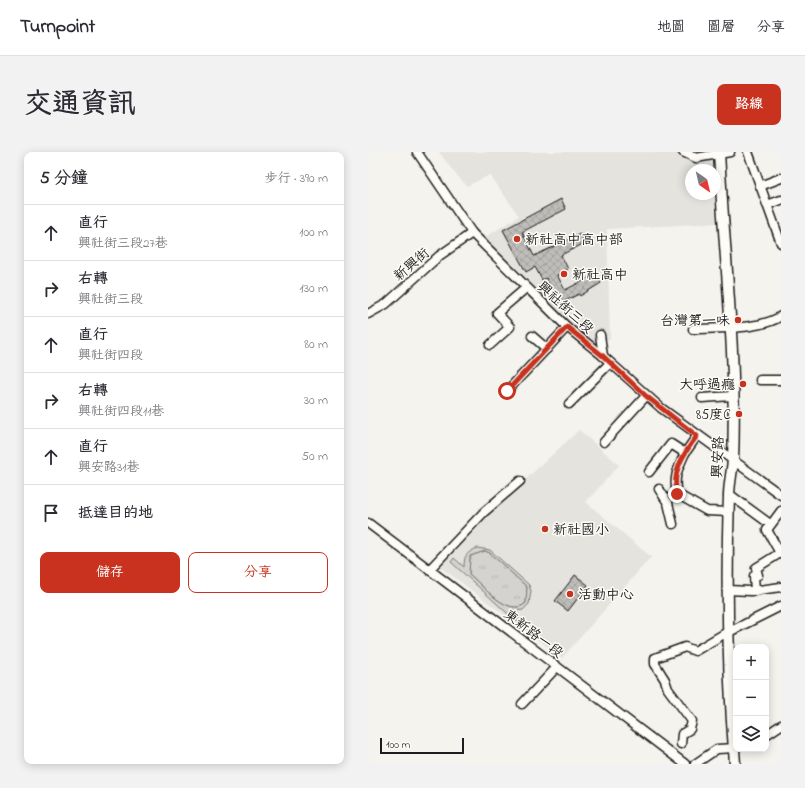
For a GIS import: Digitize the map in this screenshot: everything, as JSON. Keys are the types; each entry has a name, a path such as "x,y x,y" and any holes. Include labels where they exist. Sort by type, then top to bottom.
{"main road":[{"name":"興安路","path":"719,153 732,327 733,460 729,494 727,590 733,716"},
{"name":"興安路","path":"735,752 735,764"}],"street":[{"name":"興社街三段","path":"417,152 472,233 567,327 603,356 646,396 697,436 781,495"},
{"path":"683,152 696,158 730,152"},
{"path":"748,152 781,243"},
{"path":"760,186 781,178"},
{"path":"768,205 781,200"},
{"name":"新興街","path":"368,314 386,304 439,256 472,233"},
{"path":"490,345 510,327 498,313 526,288"},
{"path":"693,329 732,327 773,322 781,316"},
{"path":"507,391 567,327"},
{"path":"600,335 603,356"},
{"path":"532,336 547,349"},
{"path":"569,404 610,363"},
{"path":"760,380 781,380"},
{"path":"604,442 646,396"},
{"path":"702,398 732,396"},
{"path":"697,436 685,453 678,468 674,483 677,494 707,511 729,512"},
{"path":"649,472 671,444 685,453"},
{"path":"429,570 484,512 520,481"},
{"path":"659,489 668,503 673,524"},
{"path":"729,494 770,524"},
{"path":"668,503 681,496"},
{"path":"755,591 754,576 758,575 756,568 780,553 767,530 781,511"},
{"name":"東新路一段","path":"368,523 685,764"},
{"path":"727,590 755,591 781,587"},
{"path":"681,744 682,734 690,729 692,721 668,689 665,680 655,664 655,658 685,647 695,651 729,631 781,606"},
{"path":"522,704 557,667"},
{"path":"769,733 781,725"},
{"path":"695,764 717,749 733,748"}],"shaded area":[{"name":"新社高中","path":"439,152 711,152 712,164 685,164 685,200 715,200 716,223 607,229 610,339 594,344 554,309 484,238 519,216 490,175 467,186 453,171"},
{"name":"新社國小","path":"579,430 619,465 586,502 651,557 562,658 435,563"}],"green space":[{"path":"477,548 490,550 529,585 531,591 529,604 523,610 512,611 520,618 517,622 451,562 454,558 464,567 466,555","holes":["485,551 490,553 527,587 526,603 519,607 512,607 504,604 496,599 469,574 470,556"]},
{"path":"485,551 490,553 527,587 526,603 519,607 512,607 504,604 496,599 469,574 470,556"}],"building":[{"name":"新社高中高中部","path":"561,199 566,209 522,232 534,256 580,234 585,243 561,255 568,269 557,275 565,290 596,274 601,283 580,296 579,294 559,304 546,278 542,280 535,267 526,272 503,230"},
{"name":"活動中心","path":"575,575 588,585 568,611 555,601"}],"place":[{"name":"新社高中高中部","path":"517,239"},
{"name":"新社高中","path":"564,274"},
{"name":"台灣第一味","path":"738,320"},
{"name":"大呼過癮","path":"743,384"},
{"name":"85度C","path":"739,414"},
{"name":"新社國小","path":"545,529"},
{"name":"活動中心","path":"570,594"}],"route":[{"path":"507,391 567,327 603,356 646,396 697,436 686,450 678,468 674,483 677,494"}]}
